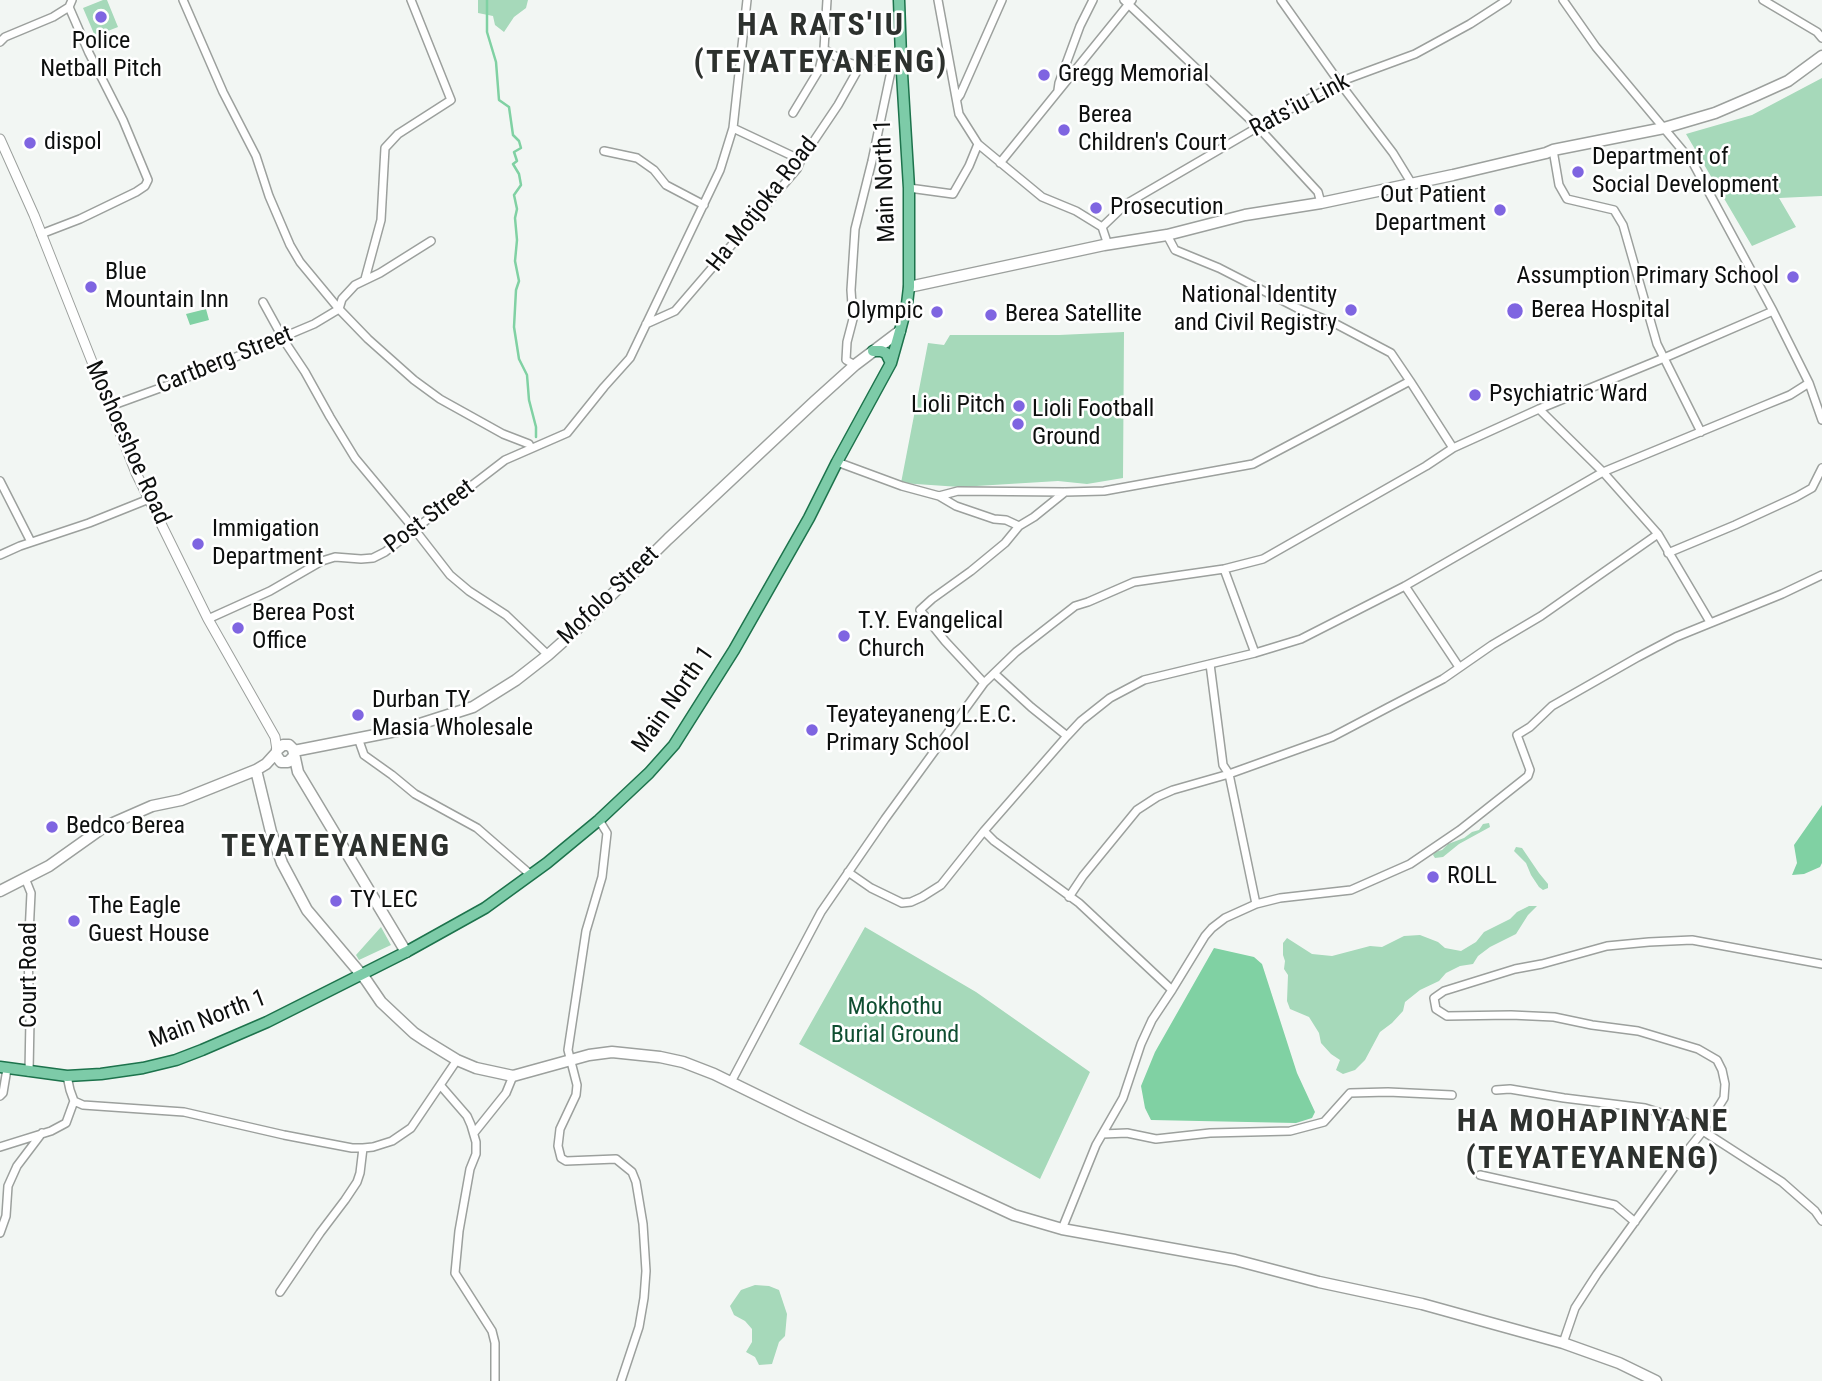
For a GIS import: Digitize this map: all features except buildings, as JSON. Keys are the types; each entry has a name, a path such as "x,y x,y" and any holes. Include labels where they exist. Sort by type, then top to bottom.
{"main road":[{"name":"Main North 1","path":"4,1068 67,1076 143,1068 176,1060 268,1021 406,952 485,908 600,820 674,745 734,650 891,363 909,287 909,188 898,57 899,0"},
{"path":"909,287 1167,235 1245,215 1412,184 1553,150 1664,128 1715,113 1765,92 1788,80 1822,56"},
{"name":"Mofolo Street","path":"0,891 49,866 104,827 131,814 181,800 261,767 285,754 401,730 473,707 516,680 548,655 855,365 900,331"},
{"path":"873,351 886,353 891,363"},
{"name":"Moshoeshoe Road","path":"285,754 406,952"},
{"path":"261,767 271,832 282,863 307,910 381,1002 414,1032 457,1060 476,1068 513,1076 571,1059 612,1052 683,1062 714,1074 1014,1215 1062,1229 1235,1260 1319,1282 1422,1304 1563,1343 1619,1363 1656,1381"}],"street":[{"path":"183,0 223,92 256,156 269,196 300,262 339,309 414,380 440,399 503,434 529,444 531,448"},
{"path":"365,279 381,220 385,148 398,134 451,100 411,0"},
{"name":"Ha Motjoka Road","path":"546,443 567,433 630,359 720,170 733,128 747,0"},
{"path":"793,113 819,70 824,49 827,0"},
{"path":"937,0 959,114 978,144 1042,197 1076,211 1102,227 1108,245"},
{"path":"957,99 1002,0"},
{"path":"1058,90 1080,26 1093,0"},
{"path":"1281,0 1393,153 1412,184"},
{"name":"Rats'iu Link","path":"1102,227 1126,204 1258,127 1339,82 1415,54 1507,0"},
{"path":"1563,0 1596,47 1693,163 1810,383 1822,420"},
{"path":"1763,0 1817,32 1822,38"},
{"path":"1000,163 1128,1 1258,127 1318,192 1321,203"},
{"path":"0,41 53,17 71,4 89,53 123,120 148,180 145,186 136,192 41,234"},
{"path":"824,49 843,61 860,65 898,57 855,229 851,290 853,319 846,360 855,365"},
{"name":"Ha Motjoka Road","path":"646,325 675,311 797,169 860,65"},
{"path":"733,128 801,160"},
{"name":"Moshoeshoe Road","path":"0,139 41,234 135,472 208,619 285,754"},
{"path":"909,188 953,194 978,144"},
{"path":"1553,150 1559,186 1567,199 1614,210 1623,225 1657,344 1701,432"},
{"path":"604,151 637,158 654,170 666,185 704,205"},
{"path":"1167,235 1175,250 1336,324 1391,354 1452,448"},
{"path":"339,309 346,293 431,241"},
{"path":"263,302 355,458 450,575 506,615 548,655"},
{"name":"Cartberg Street","path":"108,407 174,383 313,324 339,309"},
{"path":"731,1082 821,912 848,872 985,683 1016,652 1075,606 1134,582 1224,569 1263,559 1426,466 1452,448 1773,311"},
{"path":"939,496 958,491 1104,491 1253,464 1410,381"},
{"path":"848,872 871,888 902,902 911,902 922,897 941,885 1067,736 1110,698 1144,680 1301,639 1405,586 1603,472 1790,394 1810,383"},
{"path":"1539,410 1603,472 1658,534 1710,622"},
{"name":"Post Street","path":"208,619 270,591 322,561 335,557 373,558 385,552 505,460 546,443"},
{"path":"837,462 1019,526"},
{"path":"1668,553 1735,526 1796,497 1812,488 1822,468"},
{"path":"0,481 31,542"},
{"path":"985,683 920,610 1005,543 1019,526 1065,492"},
{"path":"0,555 149,499"},
{"path":"1069,897 1137,810 1157,797 1332,737 1421,690 1541,616 1658,534"},
{"path":"1224,569 1255,653"},
{"path":"1062,1229 1089,1161 1124,1098 1141,1044 1152,1020 1212,928 1225,918 1256,904 1293,896 1351,890 1410,864 1460,830 1528,776 1530,770 1517,735 1530,727 1552,706 1638,657 1710,622 1822,575"},
{"path":"1405,586 1459,667"},
{"path":"1210,664 1223,765 1229,774 1256,904"},
{"path":"995,674 1031,708 1067,736"},
{"path":"358,738 364,755 415,794 477,828 531,875"},
{"path":"600,820 607,833 602,877 586,931 568,1050 577,1085 576,1095 560,1129 558,1146 561,1157 566,1161 616,1159 632,1172 636,1182 646,1271 644,1298 639,1327 621,1381"},
{"path":"984,831 1079,903 1172,990"},
{"name":"Court Road","path":"25,878 31,893 28,954 29,1072"},
{"path":"1563,1343 1575,1308 1724,1098 1726,1084 1723,1070 1717,1060 1698,1049 1638,1031 1553,1017 1447,1016 1436,1009 1434,998 1444,991 1515,969 1607,946 1649,942 1692,940 1822,964"},
{"path":"67,1076 70,1090 78,1103 184,1112 295,1138 363,1148 392,1141 411,1128 457,1060"},
{"path":"0,1096 3,1093 4,1068"},
{"path":"474,1133 506,1093 513,1076"},
{"path":"441,1086 467,1116 474,1133 476,1154 470,1168 459,1231 456,1273 492,1331 495,1343 495,1381"},
{"path":"1496,1090 1510,1089 1645,1108 1677,1118 1703,1131 1782,1182 1815,1211 1822,1221"},
{"path":"1103,1134 1127,1133 1156,1139 1210,1133 1290,1132 1324,1122 1350,1093 1388,1091 1452,1095"},
{"path":"0,1147 51,1131 66,1123 75,1101"},
{"path":"0,1233 6,1216 8,1186 17,1166 42,1133"},
{"path":"280,1292 357,1182 363,1148"},
{"path":"1480,1175 1615,1205 1635,1222"}],"green space":[{"name":"Police Netball Pitch","path":"107,0 118,27 95,36 83,8"},
{"path":"478,0 528,0 526,8 514,17 504,32 495,25 493,16 478,13"},
{"path":"1822,78 1822,196 1779,198 1796,227 1752,246 1686,134 1752,115"},
{"name":"Lioli Football Ground","path":"1124,332 1123,478 1087,484 1058,481 960,487 901,483 928,343 944,345 950,335"},
{"path":"1489,823 1490,827 1459,844 1443,857 1435,858 1433,855 1448,844 1479,830 1483,824"},
{"path":"1516,847 1522,848 1548,884 1548,888 1543,890 1539,887 1526,863 1514,851"},
{"path":"1529,906 1537,906 1516,934 1490,947 1478,956 1473,964 1460,966 1446,973 1439,981 1420,990 1405,1002 1403,1011 1380,1032 1365,1060 1355,1070 1343,1074 1336,1070 1340,1060 1321,1043 1319,1033 1309,1017 1290,1009 1287,1001 1288,975 1284,969 1283,955 1283,943 1287,938 1312,954 1332,956 1370,946 1382,947 1404,936 1420,935 1445,948 1461,951 1476,942 1484,932"},
{"path":"381,927 391,945 359,960 356,955"},
{"name":"Mokhothu Burial Ground","path":"865,927 976,992 1090,1072 1040,1179 799,1044"},
{"path":"755,1285 779,1290 787,1314 785,1336 779,1342 772,1364 759,1365 755,1357 746,1352 752,1342 752,1329 734,1315 730,1306 741,1290"}],"shaded area":[{"path":"206,309 209,320 190,325 186,314"},
{"path":"1822,805 1822,863 1820,867 1804,874 1792,875 1797,863 1794,845"},
{"path":"1214,948 1254,957 1262,964 1297,1073 1315,1112 1312,1118 1296,1123 1151,1120 1145,1108 1141,1086 1155,1052"}],"waterway":[{"path":"487,0 487,32 496,62 499,100 509,107 513,135 521,148 514,152 517,161 513,164 521,185 514,195 517,209 515,261 519,281 514,327 519,359 527,375 536,437"}],"place":[{"name":"Police Netball Pitch","path":"101,17"},
{"name":"Gregg Memorial","path":"1044,75"},
{"name":"Berea Children's Court","path":"1064,130"},
{"name":"dispol","path":"30,143"},
{"name":"Department of Social Development","path":"1578,172"},
{"name":"Prosecution","path":"1096,208"},
{"name":"Out Patient Department","path":"1500,210"},
{"name":"Assumption Primary School","path":"1793,277"},
{"name":"Blue Mountain Inn","path":"91,287"},
{"name":"National Identity and Civil Registry","path":"1351,310"},
{"name":"Berea Hospital","path":"1515,311"},
{"name":"Olympic","path":"937,312"},
{"name":"Berea Satellite","path":"991,315"},
{"name":"Psychiatric Ward","path":"1475,395"},
{"name":"Lioli Pitch","path":"1019,406"},
{"name":"Lioli Football Ground","path":"1018,424"},
{"name":"Immigation Department","path":"198,544"},
{"name":"Berea Post Office","path":"238,628"},
{"name":"T.Y. Evangelical Church","path":"844,636"},
{"name":"Durban TY Masia Wholesale","path":"358,715"},
{"name":"Teyateyaneng L.E.C. Primary School","path":"812,730"},
{"name":"Bedco Berea","path":"52,827"},
{"name":"ROLL","path":"1433,877"},
{"name":"TY LEC","path":"336,901"},
{"name":"The Eagle Guest House","path":"74,921"}],"district":[{"name":"HA RATS'IU (TEYATEYANENG)","path":"821,46"},
{"name":"TEYATEYANENG","path":"336,848"},
{"name":"HA MOHAPINYANE (TEYATEYANENG)","path":"1593,1142"}]}
